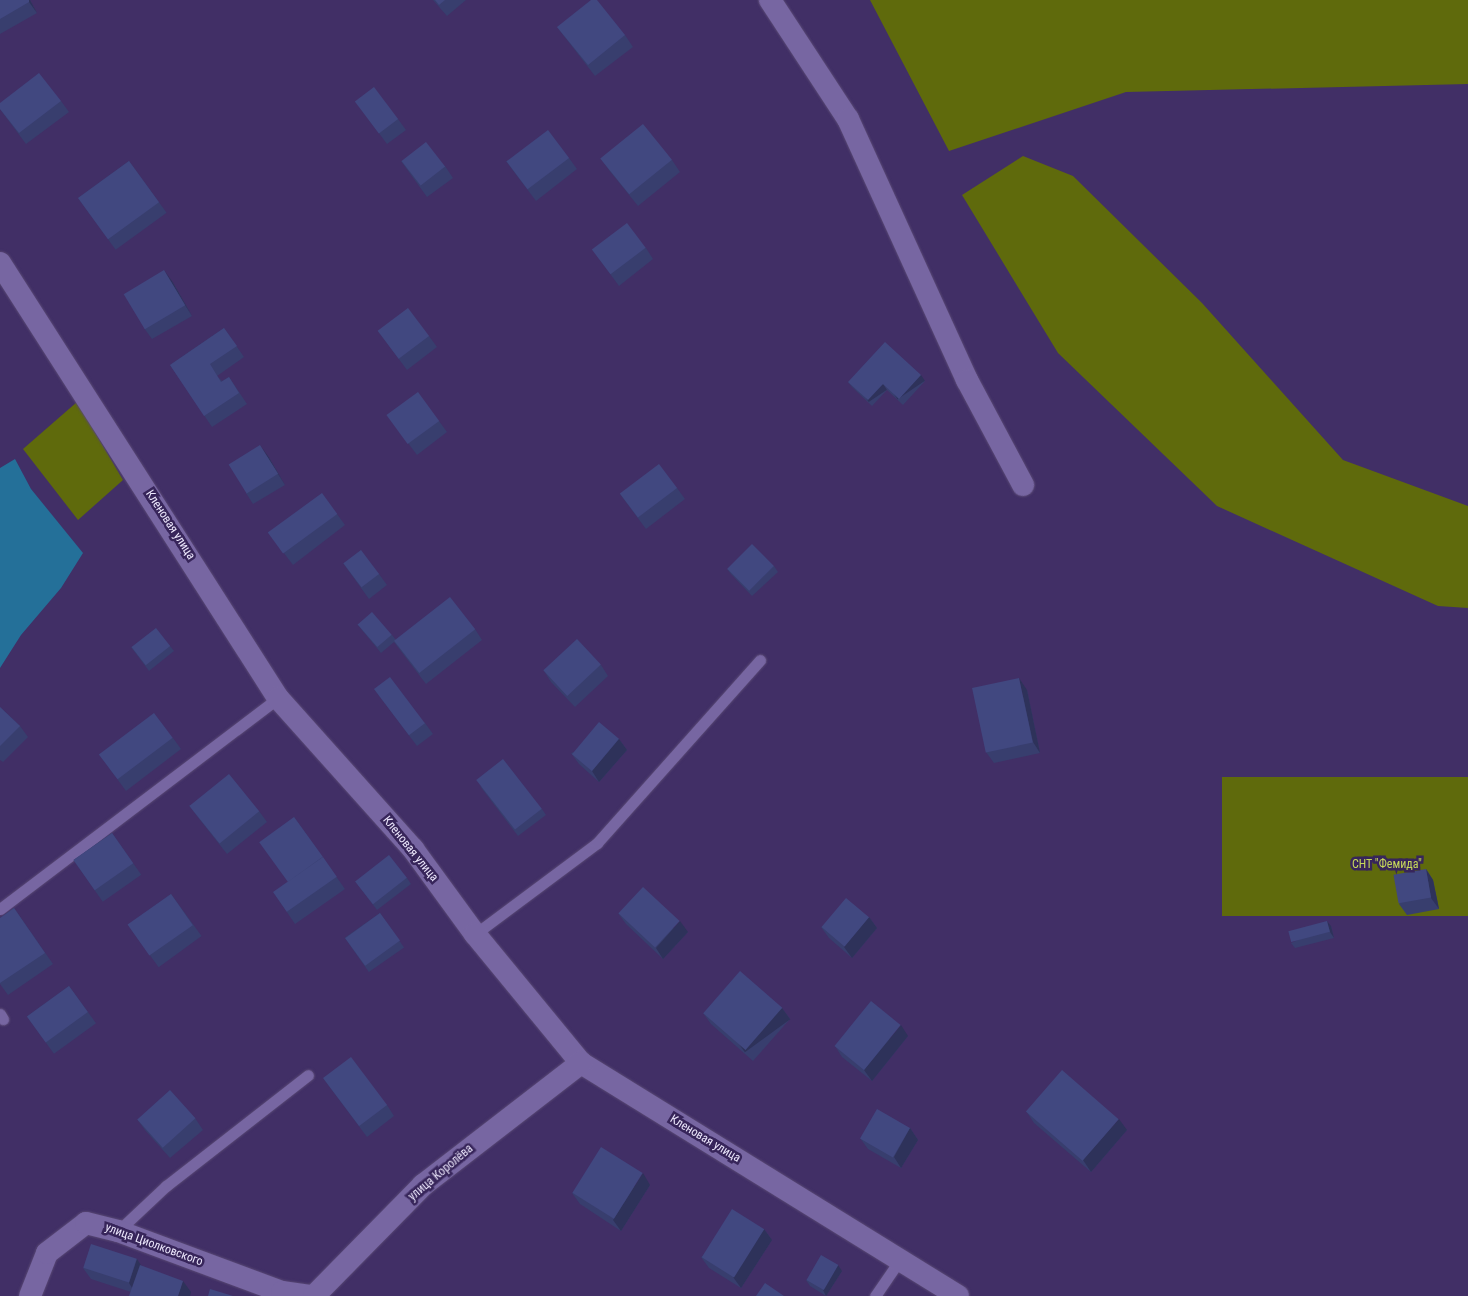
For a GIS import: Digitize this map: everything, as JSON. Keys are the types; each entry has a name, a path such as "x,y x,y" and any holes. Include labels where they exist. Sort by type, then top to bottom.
{"street":[{"path":"770,0 848,119 967,380 1023,485"},
{"name":"Кленовая улица","path":"1,265 278,698 413,849 475,934 581,1063 901,1258 958,1296"},
{"name":"улица Королёва","path":"313,1296 422,1185 581,1063"},
{"name":"улица Циолковского","path":"30,1296 47,1253 86,1223 118,1231 282,1292 313,1296"}],"lane":[{"path":"475,934 596,843 760,660"},
{"path":"0,909 278,698"},
{"path":"118,1231 166,1186 308,1075"},
{"path":"875,1296 901,1258"}],"green space":[{"path":"870,0 1468,0 1468,84 1126,92 949,151"},
{"path":"1023,156 1073,176 1202,303 1343,460 1468,506 1468,608 1438,606 1217,506 1058,353 962,195"},
{"path":"77,402 123,480 78,520 23,449"},
{"name":"СНТ \"Фемида\"","path":"1222,777 1468,777 1468,916 1222,916"}],"water":[{"path":"15,459 31,489 83,553 61,588 21,635 0,668 0,468"}],"building":[{"path":"0,0 29,0 29,2 0,19"},
{"path":"435,0 445,0 439,5"},
{"path":"591,0 597,0 625,35 588,65 557,27"},
{"path":"39,73 61,101 19,133 0,109 0,103"},
{"path":"374,87 398,119 379,133 355,101"},
{"path":"643,124 672,160 629,194 600,159"},
{"path":"548,130 569,158 528,189 506,161"},
{"path":"426,142 445,166 421,186 402,161"},
{"path":"129,161 159,202 108,239 78,198"},
{"path":"627,223 646,248 611,274 592,249"},
{"path":"164,270 185,305 145,329 124,294"},
{"path":"408,308 429,336 399,359 378,331"},
{"path":"224,328 237,346 210,364 221,382 229,377 239,393 204,416 170,365"},
{"path":"885,342 921,375 899,399 883,384 868,400 848,382"},
{"path":"418,392 439,421 408,444 386,415"},
{"path":"260,445 278,474 247,493 229,465"},
{"path":"659,464 677,488 638,517 620,493"},
{"path":"322,493 337,514 283,553 268,532"},
{"path":"752,544 774,566 749,591 727,569"},
{"path":"361,550 379,574 361,587 343,563"},
{"path":"450,597 475,629 419,673 394,641"},
{"path":"372,612 392,635 377,647 358,624"},
{"path":"156,628 170,646 146,665 132,647"},
{"path":"577,639 601,665 567,696 543,670"},
{"path":"390,677 425,723 409,735 374,689"},
{"path":"1019,678 1033,743 986,753 972,688"},
{"path":"0,707 20,726 0,746"},
{"path":"154,713 173,738 118,779 99,755"},
{"path":"599,722 619,739 592,771 572,754"},
{"path":"503,759 542,809 515,830 476,780"},
{"path":"229,774 259,811 220,843 189,806"},
{"path":"294,817 323,857 288,882 259,842"},
{"path":"112,833 133,863 95,890 73,860"},
{"path":"389,855 407,878 373,904 355,881"},
{"path":"323,857 337,877 287,912 273,892"},
{"path":"1426,869 1431,898 1399,903 1394,875"},
{"path":"643,887 680,921 655,947 618,913"},
{"path":"171,894 193,925 149,956 128,924"},
{"path":"846,898 869,917 845,946 822,927"},
{"path":"14,908 45,953 0,983 0,918"},
{"path":"380,913 400,941 365,966 345,938"},
{"path":"1327,921 1330,932 1291,942 1288,931"},
{"path":"740,971 782,1008 746,1050 703,1013"},
{"path":"69,986 88,1012 46,1042 27,1017"},
{"path":"871,1001 901,1025 864,1070 834,1046"},
{"path":"351,1057 387,1105 359,1126 323,1078"},
{"path":"1062,1070 1119,1119 1083,1161 1026,1112"},
{"path":"170,1090 195,1118 163,1148 137,1119"},
{"path":"877,1109 910,1128 893,1157 860,1138"},
{"path":"601,1147 643,1173 614,1219 572,1193"},
{"path":"732,1209 764,1229 734,1277 702,1257"},
{"path":"91,1244 137,1259 129,1283 83,1268"},
{"path":"821,1255 838,1265 824,1290 806,1280"},
{"path":"140,1265 183,1281 178,1296 129,1296"},
{"path":"765,1283 784,1296 756,1296"},
{"path":"210,1289 233,1296 208,1296"}]}
